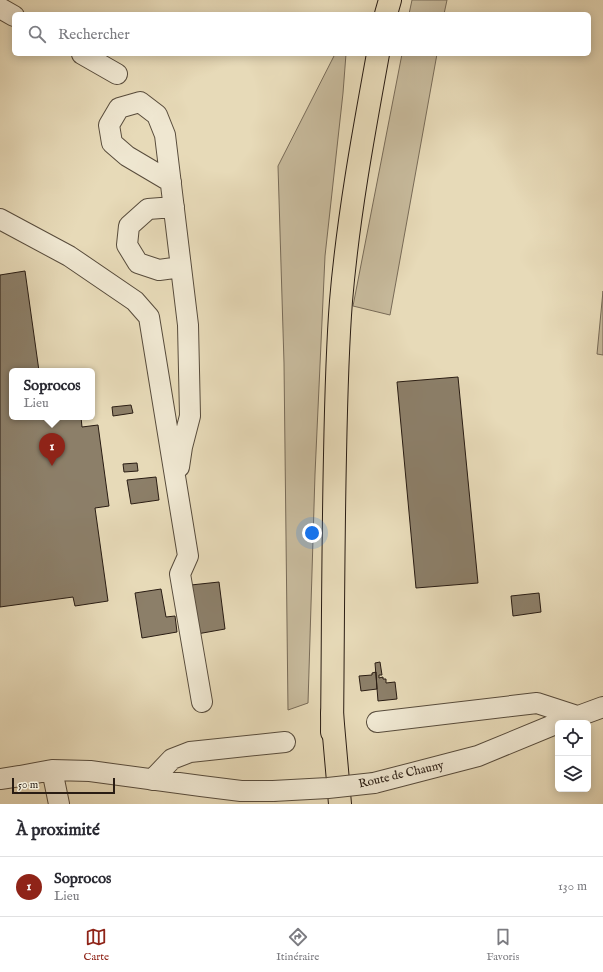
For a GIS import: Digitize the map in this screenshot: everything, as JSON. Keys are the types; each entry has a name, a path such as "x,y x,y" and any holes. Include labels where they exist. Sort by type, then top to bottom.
{"main road":[{"path":"387,12 390,0"},
{"path":"332,804 334,506 336,398 341,301 351,210 360,148 378,56"},
{"path":"332,713 340,804"}],"street":[{"path":"0,8 12,15"},
{"path":"86,56 117,74"},
{"path":"171,182 188,325 190,416 182,447 176,482"},
{"path":"174,207 148,209 130,226 127,245 138,263 160,270 181,267"},
{"path":"0,219 69,256 135,301 149,317 188,556 180,574 202,702"},
{"path":"377,722 537,703 578,716"},
{"name":"Route de Chauny","path":"567,720 603,707"},
{"name":"Route de Chauny","path":"0,779 52,770 90,771 241,791 328,788 374,783 478,756 555,725"},
{"path":"152,780 172,760 190,752 286,742"},
{"path":"52,770 58,804"}],"shaded area":[{"path":"412,0 447,0 444,12 409,12"},
{"path":"334,56 346,56 325,256 315,474 308,703 288,710 284,363 278,166"},
{"path":"402,56 437,56 390,315 353,306"},
{"path":"603,291 603,355 597,354"}],"building":[{"path":"25,271 39,368 9,368 9,420 81,420 82,427 98,425 109,506 95,508 108,601 75,606 73,597 0,607 0,275"},
{"path":"458,377 478,583 416,588 397,382"},
{"path":"131,405 133,413 113,416 112,407"},
{"path":"137,463 138,471 124,472 123,464"},
{"path":"156,477 159,500 131,504 127,480"},
{"path":"219,582 225,629 197,634 191,585"},
{"path":"161,589 166,617 175,616 177,632 142,638 135,593"},
{"path":"539,593 541,612 513,616 511,596"},
{"path":"380,662 382,675 379,675 379,678 383,677 383,679 386,679 386,683 395,682 397,699 378,701 375,663"},
{"path":"376,672 377,689 361,691 359,676 372,675 372,673"}],"place":[{"name":"Soprocos","path":"52,466"}]}
